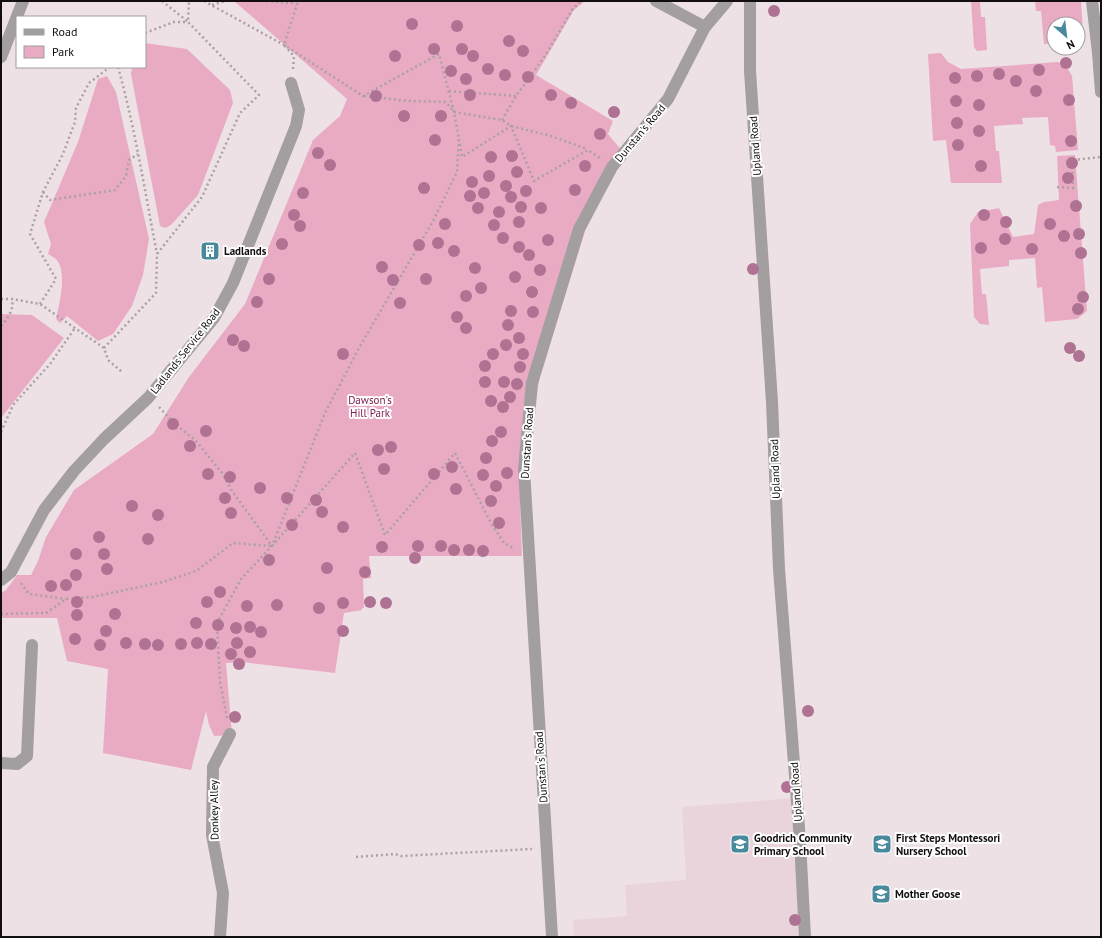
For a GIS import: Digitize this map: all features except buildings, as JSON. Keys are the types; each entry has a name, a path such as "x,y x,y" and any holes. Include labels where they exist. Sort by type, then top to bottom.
{"street":[{"path":"17,16 23,1"},
{"path":"656,1 706,27"},
{"name":"Dunstan's Road","path":"552,937 528,558 524,469 532,383 579,229 612,167 668,99 706,27 727,1"},
{"name":"Upland Road","path":"750,1 750,71 772,402 779,569 799,826 805,937"},
{"path":"1092,1 1101,92"},
{"path":"1,57 16,19"},
{"name":"Ladlands Service Road","path":"1,580 12,572 44,510 70,476 104,439 148,398 214,318 233,283 296,126 299,110 292,83"},
{"path":"1,763 17,764 27,756 32,645"},
{"name":"Donkey Alley","path":"220,937 223,893 212,834 213,768 230,734"}],"path":[{"path":"157,254 202,197 240,113 259,95 188,22 162,1"},
{"path":"188,22 189,1"},
{"path":"204,1 284,45 363,96 408,101 446,102 454,112 502,120 511,126 551,136 588,150 612,167"},
{"path":"212,5 225,1"},
{"path":"266,1 291,3 296,1"},
{"path":"284,45 296,1"},
{"path":"502,120 516,96 545,56 572,10 582,1"},
{"path":"146,32 174,22 188,22"},
{"path":"284,45 294,56 292,83"},
{"path":"363,96 439,54 454,112 462,157 511,126"},
{"path":"40,304 56,279 30,234 43,192 63,154 75,122 76,108 89,83 109,68"},
{"path":"104,348 156,294 157,254 138,154 118,68"},
{"path":"449,91 516,96"},
{"path":"511,126 534,181 588,150"},
{"path":"272,546 325,413 359,348 433,221 457,172 459,137"},
{"path":"43,192 50,200 115,190 126,176 129,160 138,154"},
{"path":"1057,187 1073,188 1072,160 1101,157"},
{"path":"1,299 40,304 104,348 108,360 122,372"},
{"path":"1,326 8,318 13,305 12,300"},
{"path":"1,432 13,405 50,364 75,328"},
{"path":"148,398 196,441 222,473 232,492 272,546"},
{"path":"230,734 220,682 217,623 241,579 355,453 385,535 456,453 491,523 504,543 528,558"},
{"path":"12,572 29,594 67,599 92,597 163,582 196,571 233,543 272,546"},
{"path":"1,614 46,612 67,599"},
{"path":"356,856 395,854 401,856 546,848"}],"shaded area":[{"name":"Goodrich Community Primary School","path":"794,798 802,937 574,937 573,920 627,916 625,885 686,880 682,807"}],"green space":[{"name":"Dawson's Hill Park","path":"234,1 585,1 574,10 536,75 613,121 608,134 623,152 585,231 539,380 520,505 522,556 369,556 371,578 363,579 364,608 362,608 362,610 344,613 335,673 242,662 226,663 232,735 214,736 209,725 206,711 191,770 103,753 108,669 67,661 57,618 1,618 1,593 6,590 17,575 31,575 38,561 46,537 74,490 153,434 189,377 245,304 313,140 340,116 347,99"},
{"path":"971,1 980,1 981,17 985,17 987,50 977,51 974,47"},
{"path":"1035,1 1081,1 1082,16 1046,16 1046,44 1044,44 1041,11 1036,11"},
{"path":"146,43 187,49 230,90 233,103 198,195 171,225 165,228 160,226 131,74 132,68 146,68"},
{"path":"941,53 948,62 961,69 1058,62 1067,67 1072,76 1078,150 1056,152 1055,146 1050,145 1048,117 1022,118 1023,124 994,126 996,151 999,151 1002,183 951,183 946,140 933,141 928,54"},
{"path":"107,76 116,92 149,239 143,275 132,306 113,334 98,341 67,316 60,323 56,319 62,288 62,280 60,265 56,259 48,254 51,244 44,222 78,142 98,79"},
{"path":"1075,155 1087,311 1077,319 1045,322 1042,287 1037,288 1035,258 1009,260 1009,266 980,269 982,294 986,294 989,325 980,324 974,317 970,224 978,212 999,208 1013,237 1034,234 1038,205 1044,202 1059,200 1057,156"},
{"path":"1,314 32,315 64,338 1,418"}],"place":[{"name":"Ladlands","path":"210,251"},
{"name":"Goodrich Community Primary School","path":"740,844"},
{"name":"First Steps Montessori Nursery School","path":"882,844"},
{"name":"Mother Goose","path":"881,894"}]}
